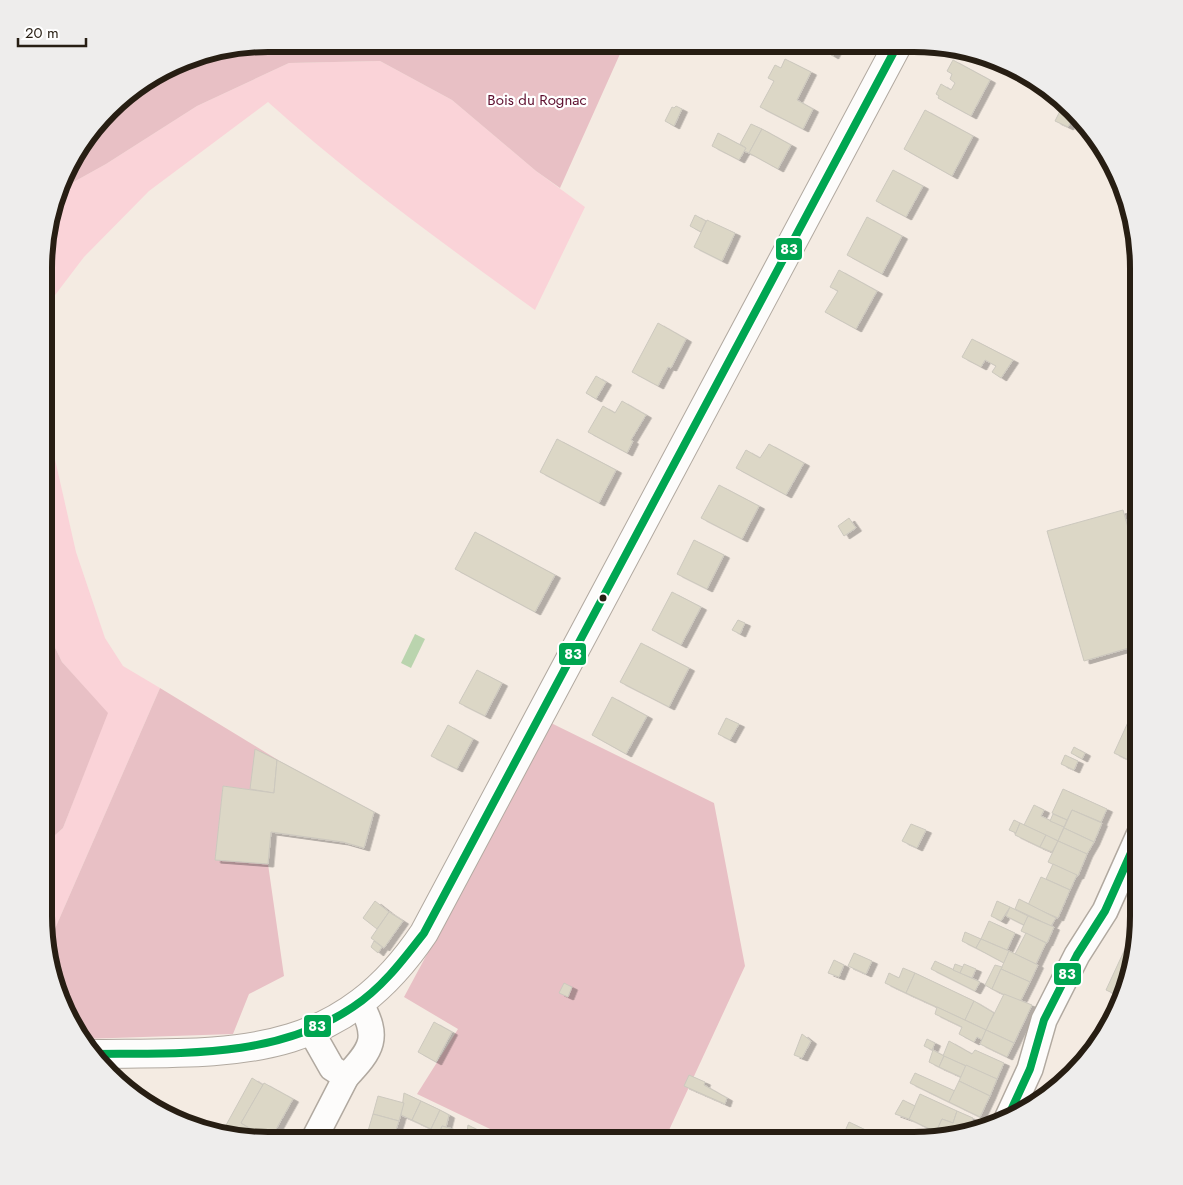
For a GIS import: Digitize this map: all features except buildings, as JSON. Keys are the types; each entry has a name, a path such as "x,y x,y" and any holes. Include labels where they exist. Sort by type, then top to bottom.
{"main road":[{"path":"102,1054 244,1048 288,1040 331,1022 360,1003 393,973 424,933 894,52"}],"street":[{"path":"1011,1109 1030,1069 1044,1020 1077,955 1105,911 1130,855"},
{"path":"318,1132 346,1077 363,1059 371,1041 372,1029 360,1003"},
{"path":"311,1031 332,1068 346,1077"}],"shaded area":[{"path":"380,61 452,100 536,171 585,207 535,310 432,235 365,183 268,102 149,191 84,257 52,299 54,240 60,212 70,184 106,164 197,106 289,63"},
{"path":"52,446 76,552 105,638 123,666 160,688 53,933 52,838 63,828 107,713 62,662 52,641"},
{"path":"415,634 425,639 411,668 401,663"}],"green space":[{"name":"Bois du Rognac","path":"268,52 621,52 560,188 536,171 452,100 380,61 289,63 197,106 106,164 70,184 89,148 106,126 126,106 160,81 212,60 240,54"},
{"path":"52,641 62,662 108,713 63,828 52,838"},
{"path":"160,688 278,760 274,793 223,786 216,859 268,864 284,976 249,994 233,1034 90,1039 81,1025 64,986 54,945 53,933"},
{"path":"551,723 714,803 745,966 668,1132 496,1132 417,1094 458,1029 404,997"}],"transit line":[{"name":"83","path":"102,1054 159,1054 226,1050 292,1036 323,1024 364,999 392,973 424,933 894,52"},
{"name":"83","path":"1011,1109 1030,1069 1044,1020 1077,955 1105,911 1130,855"}]}
